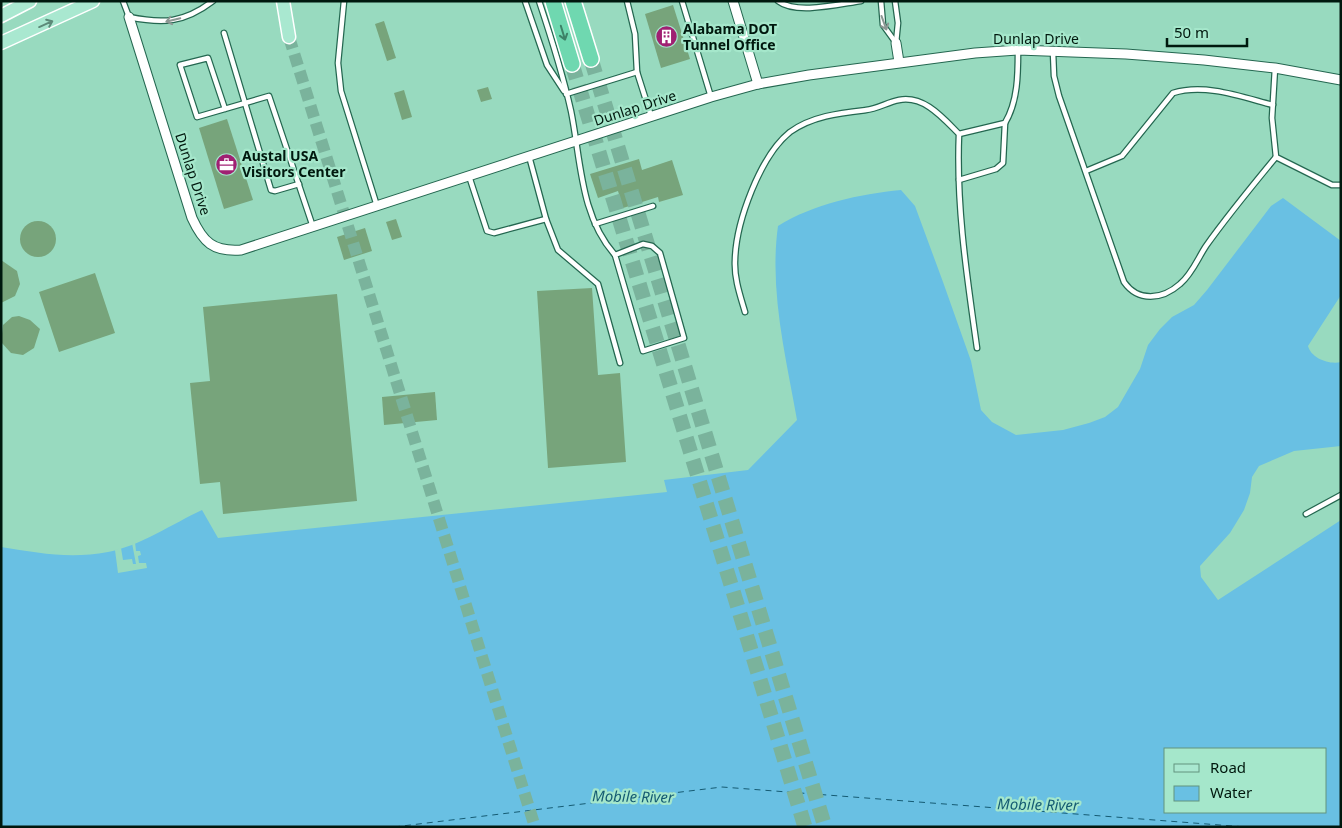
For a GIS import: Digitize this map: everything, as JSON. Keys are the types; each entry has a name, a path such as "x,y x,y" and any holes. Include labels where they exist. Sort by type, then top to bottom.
{"highway":[{"path":"553,1 572,64"},
{"path":"573,1 591,59"}],"main road":[{"path":"1,16 30,1"},
{"path":"1,43 93,1"},
{"path":"280,2 288,33"}],"street":[{"path":"733,1 758,84"},
{"name":"Dunlap Drive","path":"129,17 192,218 207,242 228,251 241,250 758,84 899,62 1018,50 1053,50 1136,55 1275,68 1341,80"},
{"path":"896,43 899,62"}],"lane":[{"name":"Dunlap Drive","path":"123,1 129,17"},
{"path":"129,17 156,23 171,21 203,8 213,1"},
{"path":"344,1 338,63 341,92 376,206"},
{"path":"525,1 547,65 554,79 566,94"},
{"path":"538,1 566,94 576,141 580,174 595,224 604,243 615,255 643,351 684,338 660,253 652,246 643,244 615,255"},
{"path":"627,1 635,34 637,72 651,118"},
{"path":"682,1 711,98"},
{"path":"778,1 786,7 797,9 861,1"},
{"path":"881,1 883,25 896,43"},
{"path":"895,1 898,24 896,43"},
{"path":"224,33 271,190 275,191 299,184"},
{"path":"959,180 996,170 1003,163 1005,123 1010,115 1018,78 1018,50"},
{"path":"1053,50 1054,76 1059,96 1124,282 1130,291 1145,297 1160,295 1180,285 1211,240 1276,157 1273,105 1275,68"},
{"path":"225,109 208,58 180,65 197,117 225,109 269,96 313,227"},
{"path":"566,94 637,72"},
{"path":"1086,171 1122,156 1173,93 1184,90 1212,91 1273,105"},
{"path":"745,312 734,261 742,222 765,164 790,132 816,118 868,110 898,100 909,99 918,101 937,112 959,134 959,180 964,256 978,348"},
{"path":"959,134 1005,123"},
{"path":"529,156 546,219 558,250 598,284 620,363"},
{"path":"1276,157 1332,185 1341,185"},
{"path":"469,176 487,231 494,233 546,219"},
{"path":"595,224 653,206"},
{"path":"1306,514 1341,495"}],"water":[{"name":"Mobile River","path":"901,190 915,206 971,361 981,410 992,422 1016,435 1063,430 1089,423 1105,417 1118,407 1140,369 1148,345 1160,329 1172,317 1194,305 1271,206 1283,198 1341,241 1341,295 1308,346 1313,354 1321,360 1341,362 1341,446 1294,451 1259,466 1252,477 1250,493 1244,510 1230,533 1200,566 1201,577 1218,600 1341,520 1341,827 1,827 1,547 67,555 94,554 132,545 202,510 218,538 667,492 664,480 748,470 797,420 777,299 776,250 778,226 821,206 853,197"}],"pier":[{"path":"135,542 136,551 140,551 141,555 138,556 139,563 146,563 147,568 118,573 115,550 121,548 123,560 132,559 133,564 136,564 132,543"}],"building":[{"name":"Alabama DOT Tunnel Office","path":"673,5 690,59 661,68 645,14"},
{"path":"384,21 396,58 387,61 375,24"},
{"path":"488,87 492,99 481,102 477,90"},
{"path":"404,90 412,117 402,120 394,93"},
{"name":"Austal USA Visitors Center","path":"227,119 253,200 224,209 199,128"},
{"path":"639,159 642,170 672,160 683,195 659,202 658,197 623,208 618,191 598,198 590,174"},
{"path":"396,219 402,237 392,240 386,222"},
{"path":"38,221 45,222 51,226 55,232 55,246 51,252 45,256 38,257 31,256 25,252 21,246 20,239 21,232 25,226 31,222"},
{"path":"365,228 372,251 344,260 337,237"},
{"path":"1,260 17,271 20,284 15,296 1,303"},
{"path":"95,273 115,333 59,352 39,292"},
{"path":"592,288 598,375 620,373 626,462 548,468 537,291"},
{"path":"337,294 357,501 223,514 220,482 200,484 190,383 210,381 203,307"},
{"path":"19,316 30,320 40,329 34,348 23,355 11,353 1,342 3,325 12,317"},
{"path":"435,392 437,420 384,425 382,397"}],"ferry route":[{"path":"394,827 722,787 1246,827"}],"tunnel":[{"path":"289,37 535,827"},
{"path":"591,59 825,827"},
{"path":"572,64 805,827"}],"place":[{"name":"Alabama DOT Tunnel Office","path":"667,37"},
{"name":"Austal USA Visitors Center","path":"226,164"}]}
